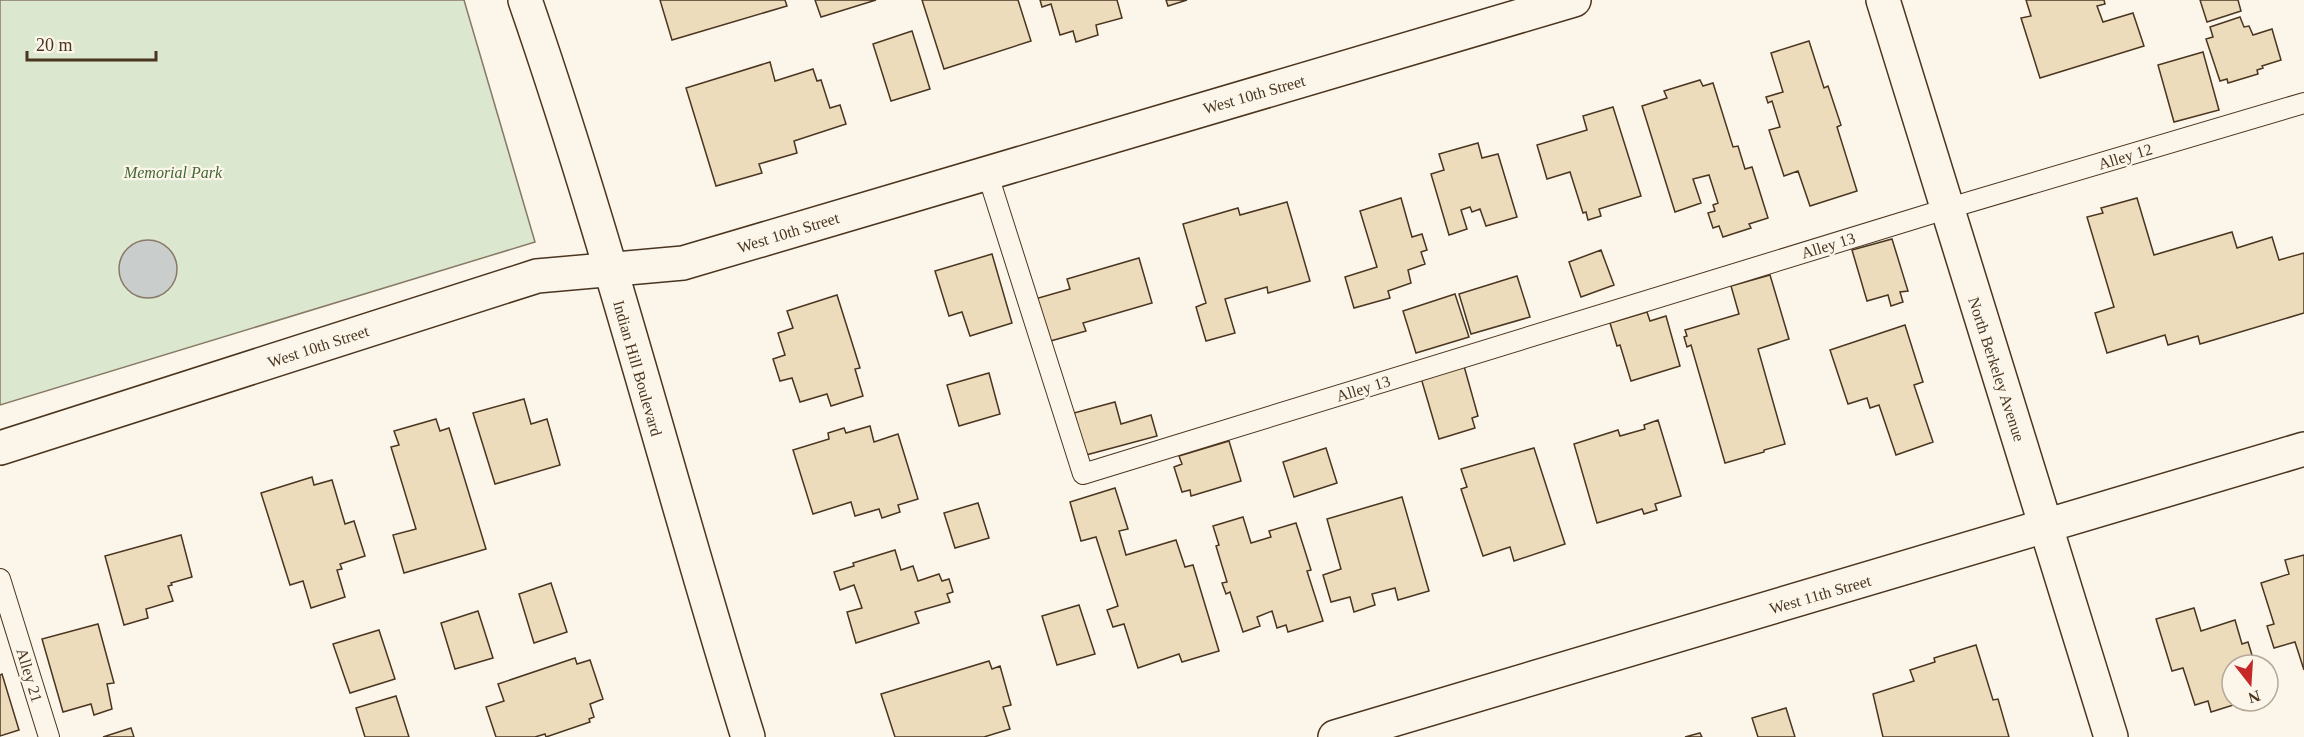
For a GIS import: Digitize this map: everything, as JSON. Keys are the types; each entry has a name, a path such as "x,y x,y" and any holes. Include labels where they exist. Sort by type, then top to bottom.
{"street":[{"name":"Indian Hill Boulevard","path":"525,0 563,111 748,737"},
{"name":"West 10th Street","path":"0,448 537,276 683,263 1574,0"},
{"name":"North Berkeley Avenue","path":"1883,0 2111,737"},
{"name":"West 11th Street","path":"1335,737 2304,449"}],"lane":[{"name":"Alley 12","path":"1946,209 2304,103"},
{"name":"Alley 13","path":"987,172 1083,474 1946,209"},
{"name":"Alley 21","path":"0,579 49,737"}],"green space":[{"name":"Memorial Park","path":"0,0 464,0 535,242 0,405"}],"shaded area":[{"path":"148,240 159,242 172,253 177,269 175,280 164,293 148,298 137,296 124,285 119,269 121,258 132,245"}],"building":[{"path":"660,0 785,0 787,6 672,40"},
{"path":"815,0 876,0 821,17"},
{"path":"922,0 1018,0 1031,41 944,69"},
{"path":"1040,0 1117,0 1122,18 1096,25 1098,35 1076,42 1073,31 1060,35 1051,4 1042,7"},
{"path":"1166,0 1187,0 1168,6"},
{"path":"2026,0 2104,0 2105,4 2097,6 2103,22 2133,13 2144,46 2040,78 2021,18 2031,16"},
{"path":"2200,0 2238,0 2241,11 2207,22"},
{"path":"2240,17 2244,27 2249,26 2253,35 2272,29 2281,60 2262,66 2263,68 2257,70 2258,74 2228,83 2227,79 2220,81 2206,39 2213,37 2210,27"},
{"path":"912,31 930,89 891,101 873,44"},
{"path":"1809,41 1824,88 1828,86 1841,125 1837,127 1857,191 1810,206 1798,171 1784,176 1769,130 1780,127 1772,101 1768,103 1766,97 1783,92 1771,53"},
{"path":"2203,52 2219,110 2174,122 2158,65"},
{"path":"770,62 775,81 813,69 817,81 821,80 830,108 840,105 846,124 794,141 797,153 759,164 762,173 716,186 686,88"},
{"path":"1700,80 1703,86 1713,83 1733,147 1738,146 1745,169 1752,167 1768,218 1749,224 1751,228 1723,237 1719,226 1713,228 1708,213 1715,211 1713,205 1718,203 1709,175 1693,179 1701,203 1675,212 1642,106 1667,98 1664,91"},
{"path":"1613,107 1641,196 1599,209 1601,216 1588,220 1586,212 1583,213 1570,172 1547,179 1537,145 1587,130 1583,116"},
{"path":"1478,143 1482,158 1498,154 1517,217 1486,226 1480,209 1472,212 1470,207 1461,210 1467,229 1449,235 1431,174 1444,170 1439,154"},
{"path":"1401,198 1412,237 1422,234 1427,250 1421,252 1425,264 1408,270 1411,283 1388,291 1390,298 1354,308 1345,277 1377,267 1360,211"},
{"path":"2137,198 2154,255 2232,232 2237,248 2272,237 2279,260 2304,253 2304,313 2200,344 2198,336 2168,345 2165,335 2107,353 2095,313 2114,307 2087,217 2103,213 2101,208"},
{"path":"1287,202 1310,281 1268,293 1267,287 1225,299 1235,333 1206,341 1196,307 1206,303 1183,224 1238,208 1240,215"},
{"path":"1892,239 1908,291 1900,292 1903,302 1891,306 1888,295 1867,301 1852,250"},
{"path":"1601,250 1614,285 1581,297 1569,262"},
{"path":"992,254 1012,323 970,336 962,312 949,316 935,271"},
{"path":"1139,258 1152,303 1083,323 1086,331 1047,342 1035,299 1070,289 1067,279"},
{"path":"1770,275 1789,339 1758,349 1785,444 1725,463 1691,345 1687,347 1684,337 1687,336 1685,330 1739,314 1731,286"},
{"path":"1517,276 1530,317 1471,334 1459,294"},
{"path":"1455,294 1469,337 1416,353 1403,311"},
{"path":"837,295 860,368 855,369 863,396 831,406 827,394 800,402 792,378 780,381 773,359 785,355 778,333 793,328 787,311"},
{"path":"1647,312 1650,321 1666,316 1680,366 1631,381 1620,345 1617,346 1610,323"},
{"path":"1905,325 1923,382 1914,385 1933,442 1896,455 1879,405 1870,408 1867,398 1848,404 1830,350"},
{"path":"1464,366 1478,416 1472,418 1475,428 1439,439 1421,378"},
{"path":"989,373 1000,414 959,426 947,385"},
{"path":"524,399 531,424 547,419 560,465 495,484 473,413"},
{"path":"1115,402 1121,424 1151,415 1157,436 1086,455 1074,413"},
{"path":"436,419 440,431 449,428 486,549 404,573 393,535 416,529 391,447 399,445 394,431"},
{"path":"1658,420 1681,496 1655,504 1657,510 1644,514 1642,509 1597,523 1574,444 1618,430 1620,436 1645,429 1644,425"},
{"path":"870,426 874,442 898,434 918,499 898,505 900,512 882,518 879,509 855,516 851,502 813,514 793,450 829,439 828,433 844,428 846,433"},
{"path":"1229,441 1241,481 1191,496 1190,490 1182,492 1174,467 1182,464 1179,456"},
{"path":"1326,448 1337,483 1294,497 1283,462"},
{"path":"1534,448 1565,544 1514,561 1510,547 1483,556 1461,489 1467,487 1461,469"},
{"path":"312,477 314,485 332,480 345,524 354,521 365,556 340,564 342,569 337,570 345,597 311,608 303,581 290,585 261,493"},
{"path":"1115,488 1128,529 1119,531 1126,555 1176,540 1185,567 1193,565 1219,651 1182,662 1179,654 1138,668 1124,624 1113,627 1107,610 1118,606 1096,537 1081,541 1070,502"},
{"path":"1402,497 1429,591 1398,600 1395,588 1372,594 1375,605 1354,612 1350,597 1331,602 1323,575 1341,569 1327,519"},
{"path":"978,503 989,538 955,548 944,513"},
{"path":"1243,517 1251,543 1271,537 1269,531 1296,523 1311,570 1307,571 1323,621 1288,632 1286,625 1277,628 1272,611 1257,617 1260,626 1243,632 1230,592 1226,594 1222,583 1227,582 1216,546 1219,545 1213,526"},
{"path":"181,535 192,577 168,586 173,601 146,609 148,618 124,625 105,556"},
{"path":"895,550 901,570 913,566 918,581 939,574 942,581 949,579 953,592 947,594 950,602 915,612 919,623 856,643 847,612 862,608 854,585 840,590 834,572 854,566 853,563"},
{"path":"2304,555 2304,670 2295,642 2274,648 2267,626 2274,624 2261,583 2289,574 2285,560"},
{"path":"551,583 567,632 534,643 519,594"},
{"path":"1079,605 1095,654 1057,665 1042,616"},
{"path":"2194,608 2201,631 2235,620 2242,644 2248,642 2251,653 2220,653 2220,709 2211,712 2208,701 2195,705 2183,668 2172,671 2156,619"},
{"path":"478,611 493,658 455,669 441,623"},
{"path":"98,624 114,683 107,684 112,709 94,715 91,704 63,712 42,639"},
{"path":"379,630 395,679 350,693 333,644"},
{"path":"1976,645 1993,700 1998,699 2009,737 1883,737 1873,694 1914,681 1910,670 1935,662 1934,658"},
{"path":"575,658 577,664 590,660 603,699 590,704 594,717 589,719 590,722 546,737 545,734 535,737 496,737 486,707 504,701 498,684"},
{"path":"989,661 992,669 1000,666 1011,705 1003,707 1010,729 984,737 895,737 881,694"},
{"path":"2,674 19,730 0,736 0,675"},
{"path":"396,696 409,737 365,737 356,708"},
{"path":"1786,708 1795,737 1758,737 1752,718"},
{"path":"131,728 134,737 103,737"},
{"path":"1700,733 1702,737 1685,737"}]}
